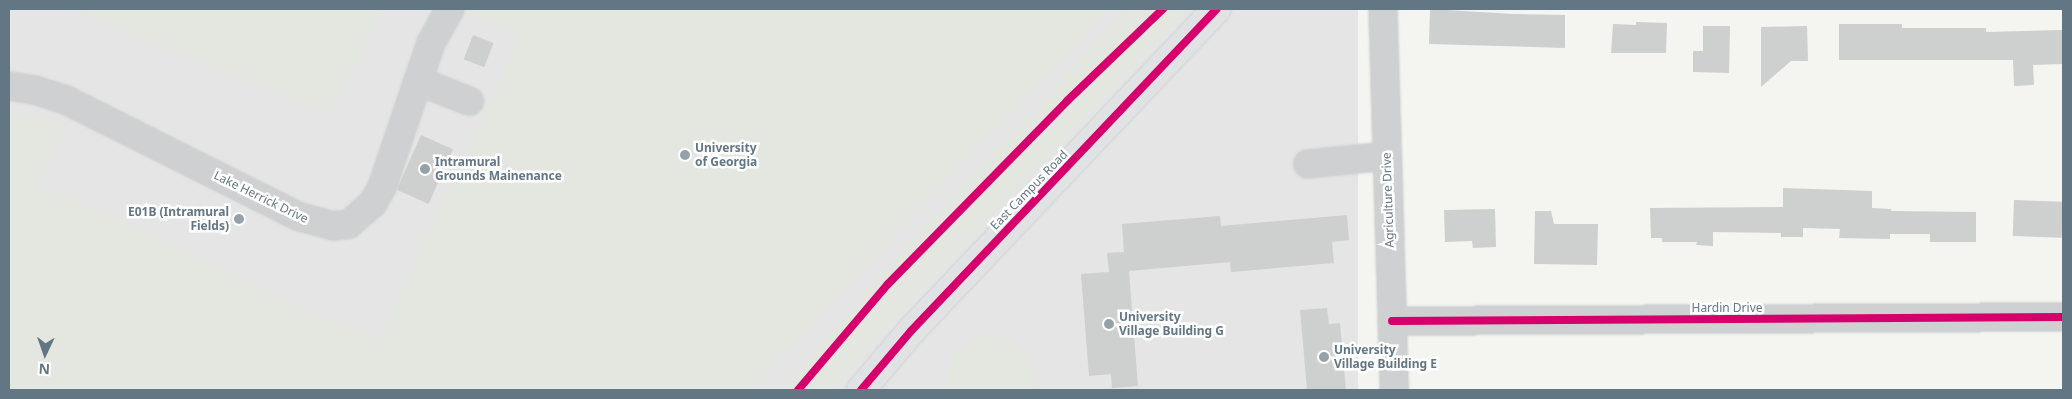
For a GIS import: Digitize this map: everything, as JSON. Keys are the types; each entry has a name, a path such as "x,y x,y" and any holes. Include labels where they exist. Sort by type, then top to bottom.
{"main road":[{"name":"East Campus Road","path":"861,390 911,331 1217,9"}],"street":[{"name":"Lake Herrick Drive","path":"9,86 35,90 68,101 300,218 333,226 349,224 362,215 373,203 382,187 431,44 450,9"},
{"name":"Agriculture Drive","path":"1383,9 1394,390"},
{"path":"418,81 469,101"},
{"path":"1308,164 1387,156"},
{"name":"Hardin Drive","path":"1392,321 2063,317"}],"shaded area":[{"name":"University of Georgia","path":"9,9 1358,9 1358,390 9,390"},
{"path":"71,9 382,9 332,114"},
{"path":"466,9 1109,9 927,199 777,361 756,390 9,390 9,114 44,119 65,128 37,183 373,340 377,333 382,332 520,35 464,11"},
{"path":"1128,9 1157,9 1050,112 914,251 868,301 793,390 783,390 879,277"},
{"path":"1169,9 1187,9 901,309 831,390 802,390 869,311 946,228 1050,123"},
{"path":"992,335 1003,337 1017,345 1027,356 1033,370 1032,390 948,390 946,383 949,363 957,350 977,337"}],"building":[{"path":"1430,9 1565,15 1565,48 1429,44"},
{"path":"1636,22 1667,23 1666,53 1611,53 1613,24 1636,25"},
{"path":"1839,24 1902,24 1902,28 1986,28 1986,32 2063,30 2063,64 2033,65 2034,85 2014,86 2013,60 1839,60"},
{"path":"1703,26 1730,26 1729,73 1693,72 1693,51 1703,51"},
{"path":"1807,26 1808,61 1791,61 1761,87 1761,27"},
{"path":"473,35 494,43 484,67 464,59"},
{"name":"Intramural Grounds Mainenance","path":"421,135 453,149 429,204 397,190"},
{"path":"1783,188 1872,191 1872,208 1891,209 1891,211 1976,212 1976,242 1930,242 1930,234 1890,234 1890,239 1839,238 1840,229 1803,228 1803,237 1781,237 1781,233 1713,232 1713,246 1696,245 1697,242 1662,242 1662,238 1651,238 1650,208 1783,207"},
{"path":"2014,200 2063,202 2062,238 2013,236"},
{"path":"1495,209 1496,247 1473,248 1472,241 1445,242 1444,210"},
{"path":"1535,211 1551,211 1554,224 1598,224 1597,265 1534,264"},
{"name":"University Village Building G","path":"1347,215 1349,240 1332,242 1334,263 1231,272 1230,262 1129,271 1138,386 1112,388 1111,374 1089,376 1081,274 1109,272 1107,253 1124,252 1122,224 1220,216 1221,226"},
{"name":"University Village Building E","path":"1327,308 1329,324 1340,323 1346,390 1307,390 1300,310"}],"cycle path":[{"path":"798,390 888,284 1067,101 1163,9"},
{"path":"861,390 911,331 1217,9"},
{"path":"1392,321 2063,317"}],"place":[{"name":"University of Georgia","path":"685,155"},
{"name":"Intramural Grounds Mainenance","path":"425,169"},
{"name":"E01B (Intramural Fields)","path":"239,219"},
{"name":"University Village Building G","path":"1109,324"},
{"name":"University Village Building E","path":"1324,357"}]}
